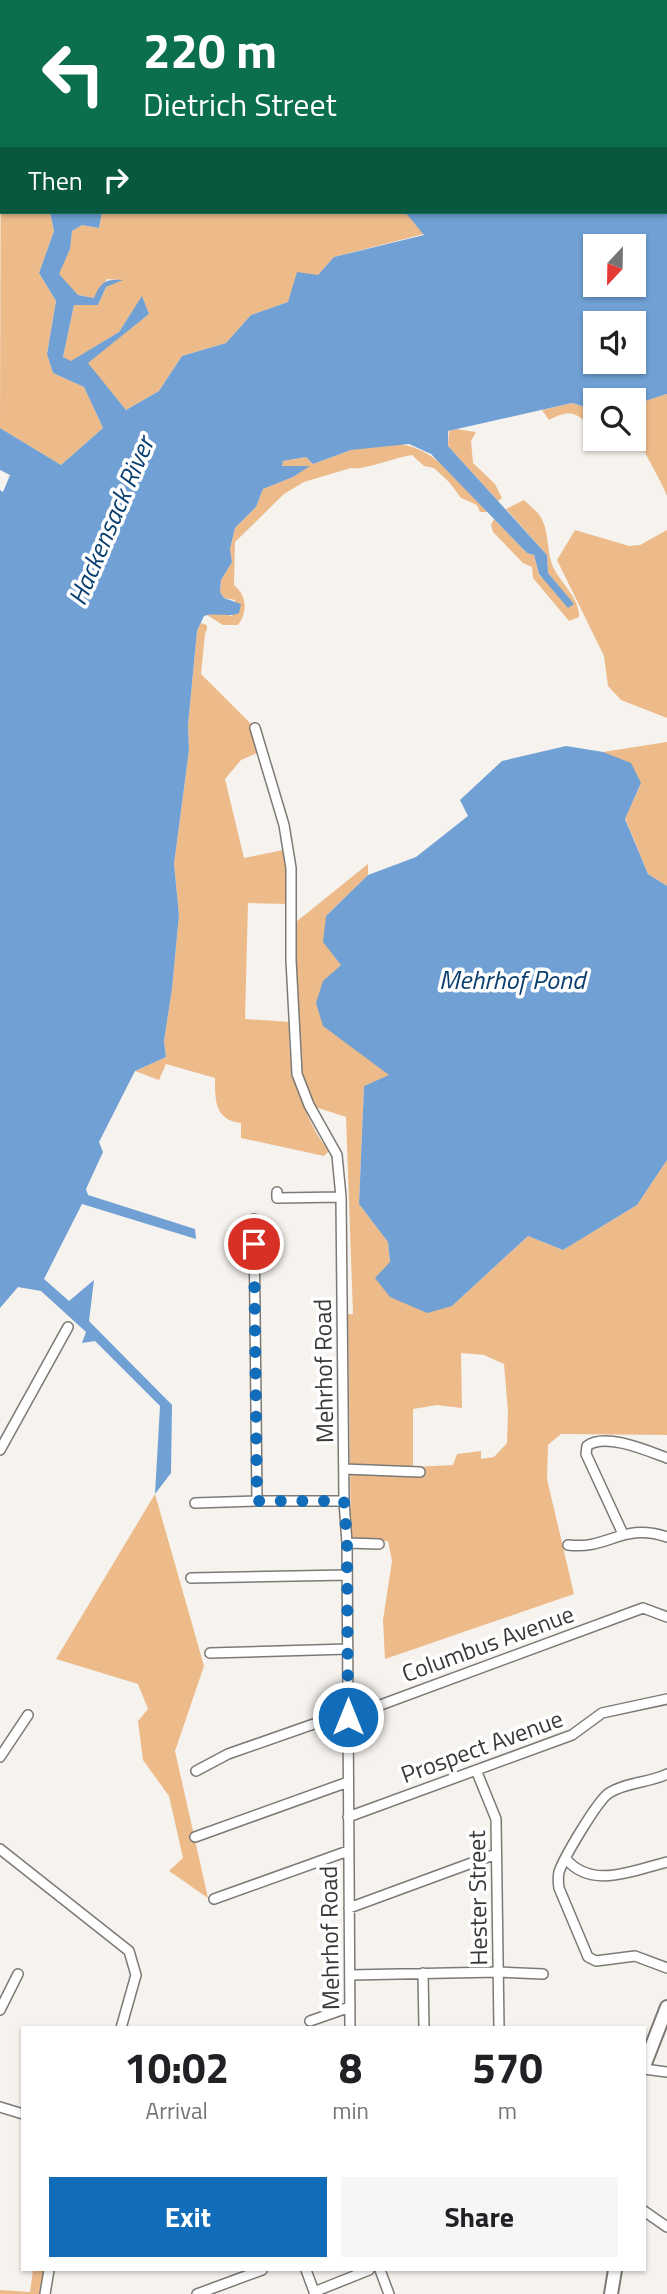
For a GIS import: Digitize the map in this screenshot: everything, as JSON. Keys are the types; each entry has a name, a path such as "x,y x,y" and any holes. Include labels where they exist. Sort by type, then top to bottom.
{"main road":[{"path":"646,2062 667,2007"},
{"path":"611,2294 615,2271"}],"street":[{"name":"Mehrhof Road","path":"255,728 284,825 291,868 291,960 298,1074 309,1105 337,1155 341,1197 351,2026"},
{"path":"277,1192 277,1198 341,1197"},
{"path":"254,1219 257,1501"},
{"path":"0,1450 68,1327"},
{"path":"623,1534 586,1454 587,1446 594,1442 618,1442 667,1458"},
{"path":"344,1469 420,1472"},
{"path":"195,1503 344,1501"},
{"path":"568,1545 587,1546 623,1534 646,1531 667,1536"},
{"path":"347,1543 379,1544"},
{"path":"191,1578 347,1575"},
{"name":"Columbus Avenue","path":"196,1771 228,1754 348,1715 643,1608 667,1617"},
{"path":"210,1653 348,1649"},
{"name":"Prospect Avenue","path":"348,1817 572,1735 601,1713 667,1699"},
{"path":"0,1757 28,1715"},
{"name":"Hester Street","path":"476,1770 496,1819 499,2026"},
{"path":"667,1774 618,1788 605,1796 560,1870 558,1884 588,1957 596,1961 635,1956 667,1968"},
{"path":"195,1837 348,1782"},
{"path":"0,1849 129,1951 136,1975 122,2026"},
{"path":"214,1899 348,1851"},
{"path":"349,1908 496,1853"},
{"path":"566,1859 580,1872 596,1877 667,1862"},
{"path":"351,1975 498,1972 543,1974"},
{"path":"423,1973 424,2026"},
{"path":"0,2011 18,1974"},
{"path":"310,2021 350,2007"},
{"path":"646,2067 667,2072"},
{"path":"0,2107 21,2113"},
{"path":"646,2212 667,2227"},
{"path":"45,2294 49,2271"},
{"path":"197,2294 259,2271"},
{"path":"306,2271 315,2293 367,2271"},
{"path":"380,2271 389,2294"}],"shaded area":[{"path":"1,214 50,214 54,231 39,273 56,301 47,354 53,373 84,387 103,428 61,465 0,428"},
{"path":"102,214 407,214 424,234 334,257 288,302 251,315 226,343 182,356 159,391 126,410 87,363 149,314 142,297 119,332 71,362 63,357 74,305 98,305 106,287 121,280 107,279 94,298 78,295 58,274 70,249 72,231 82,225 99,228"},
{"path":"667,394 667,496 645,451 646,401"},
{"path":"572,403 583,406 583,420 576,415 564,414 549,420 542,410"},
{"path":"456,429 476,432 471,441 473,463 495,484 502,498 498,501 448,446 449,431"},
{"path":"394,444 408,446 434,458 488,512 480,512 477,505 461,498 434,468 424,466 412,455 363,468 351,468 304,482 284,494 235,542 234,585 242,594 245,604 238,625 223,625 207,615 216,612 232,616 235,600 224,598 220,592 221,580 232,562 230,549 235,528 256,507 263,489 293,477 309,466 282,466 283,461 306,457 313,464 351,450"},
{"path":"524,500 543,522 554,569 574,598 579,617 569,621 533,578 532,567 523,563 493,532 491,525 494,519 527,553 534,555 539,575 573,604 548,573 547,555 506,509"},
{"path":"575,530 629,546 640,545 667,530 667,718 621,700 608,686 604,656 557,560"},
{"path":"201,623 207,625 207,629 201,674 255,728 262,751 241,760 225,779 244,858 288,849 290,904 248,903 245,1019 290,1022 293,1072 312,1124 329,1151 324,1156 241,1138 241,1123 226,1118 218,1108 215,1078 166,1064 159,1080 135,1071 166,1057 164,1041 179,915 174,864 189,750 188,725 197,631"},
{"path":"667,742 667,886 648,874 625,818 641,784 603,752"},
{"path":"368,864 368,875 326,916 341,965 324,1026 390,1075 364,1086 359,1204 388,1242 390,1262 452,1306 528,1236 563,1250 637,1205 667,1160 667,1435 561,1434 548,1445 547,1479 574,1594 385,1659 383,1620 392,1561 388,1541 351,1540 348,1314 353,1314 346,1117 309,1105 297,1074 291,926","holes":["461,1353 484,1355 504,1364 508,1411 507,1443 494,1457 481,1459 481,1451 457,1454 453,1465 413,1467 413,1409 437,1405 462,1408"]},
{"path":"155,1494 204,1666 175,1751 208,1898 169,1871 183,1858 169,1796 143,1760 138,1721 148,1709 138,1684 56,1659"},
{"path":"33,2271 48,2271 45,2294 0,2294 0,2290 30,2292"}],"water":[{"name":"Hackensack River","path":"50,214 102,214 99,228 82,225 72,231 70,249 59,274 78,295 94,298 104,283 123,280 106,287 98,305 74,305 63,357 71,361 119,332 142,296 149,314 88,363 126,410 159,391 182,356 226,343 251,315 288,302 297,272 318,275 334,257 424,235 407,214 667,214 667,394 646,401 646,388 583,388 583,406 572,403 448,431 448,446 547,555 548,573 574,604 568,608 539,574 534,555 527,553 431,454 409,444 351,450 313,464 306,457 283,461 282,466 310,466 293,477 263,489 256,507 235,528 230,549 232,562 221,580 220,592 224,598 241,604 239,613 204,616 197,631 188,725 189,750 174,864 179,915 164,1041 166,1057 135,1071 99,1142 103,1152 86,1189 88,1195 195,1229 196,1239 82,1204 44,1279 69,1301 94,1280 89,1321 172,1405 171,1473 155,1494 160,1406 95,1341 82,1343 86,1332 41,1291 18,1287 0,1308 0,490 3,492 10,475 0,470 0,428 61,465 103,428 84,387 53,373 47,354 56,301 39,273 54,231"},
{"name":"Mehrhof Pond","path":"566,746 603,752 631,763 641,783 625,819 648,874 667,886 667,1160 637,1205 563,1250 528,1236 452,1306 427,1313 390,1297 375,1278 390,1262 388,1242 359,1204 364,1086 389,1075 323,1026 316,1003 323,981 341,965 323,942 326,916 368,875 416,857 468,816 460,800 502,761"}],"route":[{"path":"254,1244 257,1501 344,1501 347,1543 348,1717"}]}
